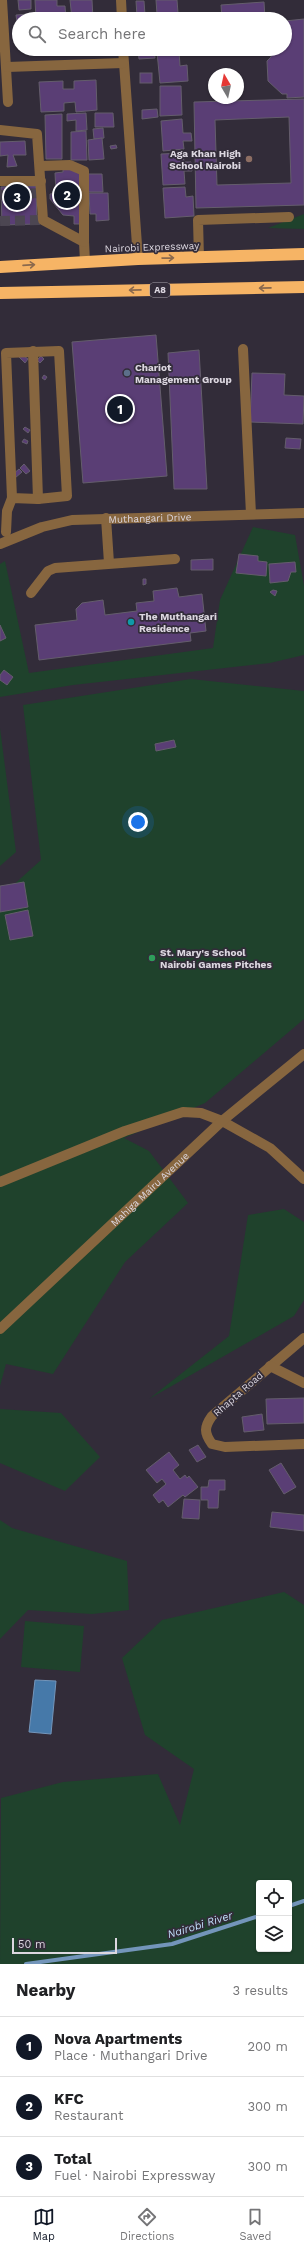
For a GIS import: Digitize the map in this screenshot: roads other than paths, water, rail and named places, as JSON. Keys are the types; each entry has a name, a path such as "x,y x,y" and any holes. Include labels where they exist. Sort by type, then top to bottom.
{"highway":[{"name":"Nairobi Expressway","path":"0,267 138,258 199,258 304,254"},
{"name":"A8","path":"0,293 304,287"}],"street":[{"path":"2,0 8,102"},
{"path":"121,0 122,12"},
{"path":"124,56 138,258"},
{"path":"7,67 124,63"},
{"path":"0,130 37,134 43,220 84,242"},
{"path":"40,166 70,165 84,171 85,262"},
{"path":"0,181 41,181"},
{"path":"199,258 198,220 289,217"},
{"path":"243,349 251,514"},
{"path":"6,533 7,511 12,498 6,353 59,350 67,496 38,499 12,498"},
{"path":"33,351 38,499"},
{"name":"Muthangari Drive","path":"0,544 6,533 72,520 304,513"},
{"path":"106,518 109,563"},
{"path":"31,593 48,571 55,568 175,559"},
{"name":"Mahiga Mairu Avenue","path":"0,1329 222,1121 304,1054"},
{"path":"0,1182 118,1134 183,1112 201,1113 222,1121 270,1148 304,1178"},
{"name":"Rhapta Road","path":"304,1338 212,1416 206,1425 206,1436 212,1444 225,1447 304,1444"},
{"path":"270,1366 304,1384"}],"water":[{"path":"35,1680 56,1681 51,1734 29,1732"}],"waterway":[{"name":"Nairobi River","path":"292,1905 304,1901"},
{"name":"Nairobi River","path":"26,1964 172,1944 256,1917"}],"tunnel":[{"path":"0,195 40,193"},
{"path":"0,221 43,220"}],"place":[{"name":"Aga Khan High School Nairobi","path":"249,159"},
{"name":"KFC","path":"67,195"},
{"name":"Total","path":"17,197"},
{"name":"Chariot Management Group","path":"127,373"},
{"name":"Nova Apartments","path":"120,409"},
{"name":"The Muthangari Residence","path":"131,622"},
{"name":"St. Mary's School Nairobi Games Pitches","path":"152,958"}]}
